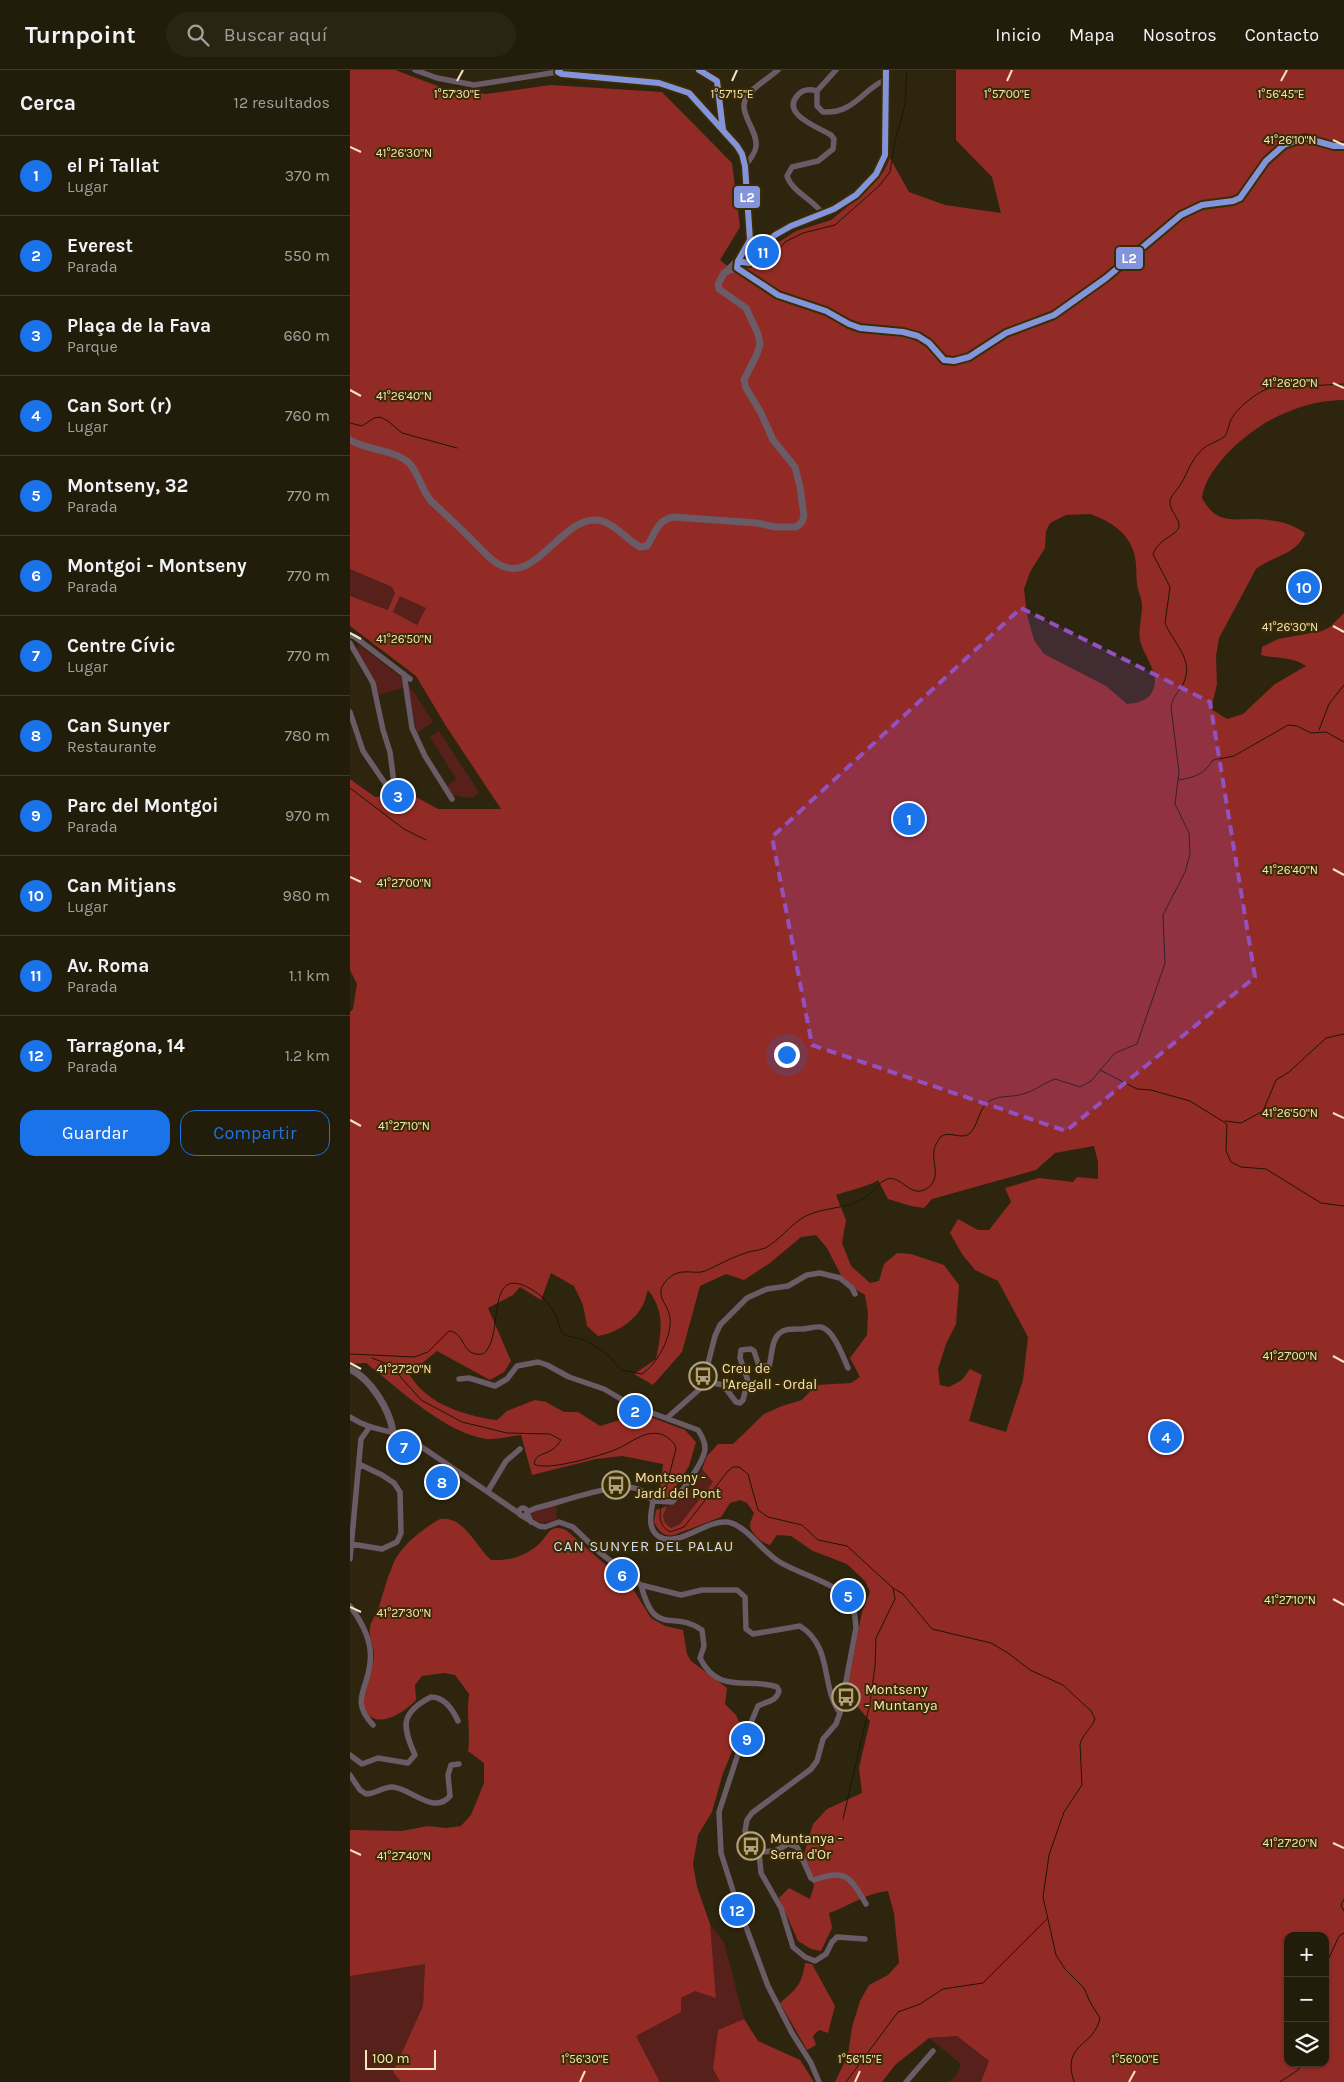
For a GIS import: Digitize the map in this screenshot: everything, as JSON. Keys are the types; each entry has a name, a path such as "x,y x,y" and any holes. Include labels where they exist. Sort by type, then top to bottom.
{"street":[{"path":"415,70 437,78 474,85 559,71 562,74 659,83 672,89 685,91 692,96 740,150 745,166 750,235 743,262 750,276 775,294 826,311 849,324 912,334 926,341 944,360 960,360 969,357 1006,333 1054,315 1106,278 1180,215 1202,204 1233,201 1240,198 1266,161 1284,145 1306,138 1334,146 1344,146"},
{"path":"699,70 713,78 718,84 723,130"},
{"path":"745,166 756,146 756,139 744,108 745,101 748,94 778,70"},
{"path":"836,70 817,92 817,106 824,112 841,109 858,101 879,82 885,80"},
{"path":"350,440 370,449 402,458 410,464 423,491 431,501 488,556 500,565 513,568 530,565 578,524 594,520 611,526 640,547 647,546 659,524 665,518 673,517 757,523 776,527 796,527 802,522 804,516 800,486 794,467 772,440 761,413 746,388 744,380 757,354 760,344 758,334 746,308 724,294 719,289 718,284 724,273 743,262 782,230 834,209 856,195 876,174 885,154 886,70"},
{"path":"817,92 811,90 802,92 794,100 794,110 798,116 831,135 834,139 833,149 818,161 795,165 789,170 787,176 792,184 819,208 823,214"},
{"path":"350,635 410,679"},
{"path":"350,643 373,683 383,730 390,752 395,791 391,792 364,751 350,712"},
{"path":"404,674 412,728 425,756 452,799"},
{"path":"667,1418 702,1387 715,1336 720,1325 747,1298 767,1289 788,1286 807,1275 820,1273 840,1278 852,1288 855,1294"},
{"path":"705,1381 723,1385 736,1402 740,1403 743,1400 748,1381 740,1358 741,1350 751,1349 754,1351 759,1366 769,1366 773,1344 777,1336 788,1329 804,1330 819,1327 828,1330 838,1344 848,1368"},
{"path":"459,1380 469,1378 495,1386 507,1380 518,1366 538,1362 570,1377 604,1389 633,1406 698,1430 704,1442 705,1453 689,1480 672,1502 653,1501 639,1489 627,1487 613,1488 523,1512"},
{"path":"350,1369 363,1376 371,1384 387,1414 393,1431"},
{"path":"350,1418 369,1428 393,1431 407,1437 509,1506 523,1512 531,1522 544,1527 559,1522 573,1526 598,1551 641,1586 681,1595 688,1595 702,1590 737,1590 745,1597 746,1629 753,1634 800,1626 813,1638 822,1653 832,1699 840,1713"},
{"path":"350,1559 361,1439 369,1428"},
{"path":"488,1491 506,1461 520,1449"},
{"path":"351,1544 382,1549 397,1542 401,1533 400,1492 394,1484 382,1475 359,1464"},
{"path":"653,1501 651,1524 653,1532 659,1537 671,1540 712,1525 726,1522 735,1525 778,1562 832,1588 848,1600 855,1616 856,1628 840,1713 836,1724 823,1739 812,1769 749,1817 745,1831 759,1852 761,1873 781,1908 793,1947 800,1954 814,1961 826,1954 837,1937 865,1939"},
{"path":"641,1586 644,1599 652,1613 668,1621 694,1624 702,1630 704,1646 700,1658 707,1670 735,1684 771,1685 777,1687 779,1691 778,1696 773,1700 758,1706 739,1750 719,1812 721,1853 736,1900 768,1986 792,2033 811,2063 819,2082"},
{"path":"350,1606 364,1628 370,1654 368,1671 356,1696 355,1705 360,1716 373,1725"},
{"path":"350,1755 362,1764 378,1758 408,1764 415,1755 405,1730 406,1719 412,1710 431,1697 443,1701 452,1708 458,1721"},
{"path":"350,1775 360,1790 366,1794 372,1794 392,1787 401,1789 419,1799 442,1802 450,1796 448,1770 451,1766 459,1764"},
{"path":"759,1852 775,1851 788,1844 797,1847 810,1878 814,1880 831,1874 845,1877 855,1886 866,1904"},
{"path":"906,2082 933,2051"}],"highlighted area":[{"path":"1021,608 1210,702 1255,977 1066,1131 812,1045 772,837"}],"shaded area":[{"path":"350,70 395,70 443,88 486,94 551,85 662,92 732,163 740,227 720,260 735,272 741,273 765,251 796,231 831,220 854,201 884,171 890,158 909,192 945,205 1001,213 992,177 956,140 956,70 1344,70 1344,400 1321,402 1285,413 1246,436 1212,472 1205,485 1202,498 1207,506 1219,516 1232,519 1275,521 1294,526 1305,533 1290,551 1256,569 1219,638 1216,656 1217,684 1211,709 1227,719 1243,714 1275,684 1306,666 1290,659 1261,655 1262,647 1278,639 1322,631 1330,627 1344,613 1344,2082 981,2082 989,2061 957,2036 929,2038 895,2065 882,2082 835,2082 848,2055 852,2027 860,2001 869,1985 888,1975 899,1963 894,1913 888,1891 865,1897 829,1913 832,1928 821,1951 811,1949 798,1941 779,1898 789,1888 810,1899 814,1886 804,1855 813,1824 827,1809 862,1793 859,1768 870,1721 846,1694 862,1612 870,1592 865,1581 847,1564 813,1551 791,1536 777,1535 770,1545 761,1540 754,1535 751,1528 750,1524 754,1513 747,1503 740,1500 730,1503 721,1517 674,1535 662,1533 654,1522 656,1510 667,1506 663,1516 665,1523 671,1528 680,1524 713,1482 702,1469 707,1456 718,1444 733,1444 764,1414 802,1400 816,1385 851,1383 860,1377 850,1358 867,1335 868,1313 865,1295 845,1283 827,1248 816,1235 801,1237 770,1263 744,1280 726,1274 700,1286 682,1352 653,1385 634,1374 656,1359 661,1323 658,1307 648,1290 643,1305 635,1317 624,1326 598,1336 587,1326 583,1305 574,1286 551,1273 541,1300 520,1287 513,1295 488,1308 511,1361 504,1372 490,1380 437,1351 409,1374 424,1392 440,1403 449,1408 478,1417 497,1420 507,1411 535,1400 546,1402 564,1412 578,1412 600,1426 630,1417 637,1412 685,1430 696,1442 689,1466 669,1497 659,1498 663,1464 622,1456 596,1459 532,1475 521,1435 487,1439 455,1429 408,1397 366,1363 350,1364 350,1012 353,1009 357,984 350,970 350,779 375,797 394,795 398,800 402,796 398,792 416,797 438,809 501,809 446,726 416,676 350,626 350,596 388,610 395,593 392,587 350,569","holes":["1090,514 1111,524 1123,533 1135,557 1137,584 1142,603 1140,640 1153,669 1155,681 1150,695 1140,702 1127,704 1106,686 1044,654 1034,640 1027,615 1024,589 1030,572 1045,548 1046,531 1050,523 1066,515","400,596 426,608 417,625 393,612","1094,1146 1098,1162 1098,1179 1077,1177 1073,1182 1039,1178 1005,1188 1011,1202 989,1230 978,1230 958,1219 950,1233 962,1254 975,1270 998,1281 1028,1337 1023,1380 1006,1432 969,1421 982,1375 970,1369 962,1380 949,1387 940,1385 938,1369 946,1344 956,1324 959,1285 944,1265 911,1254 897,1253 884,1264 879,1281 870,1283 851,1266 842,1243 846,1220 836,1195 878,1180 888,1199 924,1208 932,1199 1036,1170 1055,1153"]},
{"path":"350,569 392,587 395,593 389,610 350,596"},
{"path":"400,595 426,608 417,625 393,612"},
{"path":"359,645 401,677 403,688 378,695 357,649"},
{"path":"407,682 433,722 417,733"},
{"path":"439,731 479,792 473,797 467,798 452,795 446,787 456,779 430,737"},
{"path":"702,1469 713,1482 680,1524 671,1528 665,1523 663,1516 667,1506 674,1504 684,1496"},
{"path":"556,1506 557,1519 540,1522 531,1516 532,1512"},
{"path":"440,1519 449,1519 463,1527 491,1560 505,1560 518,1557 536,1547 551,1530 558,1528 566,1530 633,1589 651,1618 665,1626 683,1630 687,1654 691,1661 727,1688 725,1704 736,1715 742,1728 723,1773 712,1812 698,1835 693,1864 697,1887 710,1924 716,1998 695,1991 681,1998 681,2012 636,2036 660,2082 401,2082 393,2072 423,2006 425,1964 350,1976 350,1830 402,1831 428,1826 446,1828 461,1826 471,1815 484,1783 484,1763 468,1751 469,1694 455,1675 444,1673 422,1676 415,1685 416,1700 405,1710 390,1718 376,1719 370,1716 365,1709 362,1696 374,1657 370,1627 395,1560 412,1539"},
{"path":"710,1924 724,1942 744,2019 718,2030 713,2069 720,2082 660,2082 636,2036 681,2012 681,1998 695,1991 716,1997"},
{"path":"425,1963 423,2006 393,2072 401,2082 350,2082 350,1976"},
{"path":"805,1963 812,1964 835,2006 828,2033 819,2030 813,2036 816,2045 807,2050 780,2003 800,1982"},
{"path":"744,2019 758,2041 800,2060 814,2082 720,2082 713,2069 718,2030"},
{"path":"957,2036 989,2061 982,2082 949,2082 959,2072 960,2063 929,2038"}],"waterway":[{"path":"773,257 785,242 803,233 835,225 879,186 890,172 895,141 905,105 907,70"},
{"path":"350,1354 414,1357 428,1352 449,1331 459,1336 471,1352 483,1354 490,1345 501,1293 506,1285 516,1283 536,1292 547,1302 564,1335 585,1340 607,1354 621,1370 642,1374 648,1370 658,1357 669,1333 669,1312 661,1293 661,1289 669,1278 683,1272 705,1271 731,1258 765,1248 804,1217 859,1201 879,1184 890,1178 915,1191 926,1189 934,1181 934,1149 940,1137 947,1134 962,1136 969,1134 983,1107 990,1101 999,1097 1027,1093 1055,1079 1080,1087 1091,1081 1115,1053 1137,1044 1165,963 1163,915 1185,872 1190,854 1189,833 1175,804 1179,772 1171,707 1184,682 1186,666 1181,651 1165,623 1170,587 1153,554 1163,541 1178,530 1179,524 1171,508 1170,501 1192,462 1203,448 1224,437 1232,417 1247,402 1270,388 1344,384"},
{"path":"350,423 362,426 374,418 380,417 402,433 457,448"},
{"path":"1319,730 1329,704 1344,685"},
{"path":"1179,780 1199,774 1213,760 1234,756 1288,725 1297,726 1311,733 1326,732 1344,742"},
{"path":"350,788 404,829 426,840"},
{"path":"1225,1121 1241,1123 1263,1111 1276,1080 1289,1072 1326,1038 1344,1034"},
{"path":"1100,1070 1137,1089 1151,1090 1190,1101 1227,1124 1226,1151 1231,1162 1241,1167 1266,1169 1321,1203 1344,1206"},
{"path":"372,1358 390,1365 421,1400 462,1422 507,1433 550,1434 561,1440 553,1449 535,1460 534,1464 540,1466 575,1462 600,1455 647,1434 654,1433 667,1437 672,1441 676,1449 663,1499"},
{"path":"662,1503 660,1516 663,1526 670,1532 684,1527 728,1471 733,1467 739,1467 748,1474 758,1510 768,1517 802,1525 818,1540 847,1546 893,1588 895,1599 876,1638 875,1666 870,1703 843,1819"},
{"path":"893,1588 903,1594 932,1629 991,1643 1030,1670 1063,1685 1091,1711 1095,1719 1080,1744 1082,1785 1064,1812 1049,1855 1043,1897 1056,1955 1065,1969 1084,1988 1100,2018 1097,2028 1075,2052 1072,2059 1071,2069 1074,2082"},
{"path":"1344,1899 1341,1905 1344,1911"},
{"path":"846,2082 898,2012 920,2004 943,1989 983,1983 1047,1919"},
{"path":"1329,1958 1339,1936 1344,1933"},
{"path":"1280,2082 1298,2070 1299,2067"}],"transit line":[{"name":"L2","path":"560,70 558,72 562,74 659,83 689,93 742,154 745,166 750,240 738,261 737,268 778,295 826,311 849,324 860,328 903,332 918,336 929,343 944,360 954,361 969,357 1006,333 1054,315 1106,278 1181,215 1202,205 1233,201 1240,198 1266,161 1284,145 1305,138 1334,146 1344,146"},
{"name":"L2","path":"699,70 717,81 723,130"},
{"name":"L2","path":"743,262 749,263 775,235 791,226 834,209 856,195 876,174 885,155 886,70"}],"place":[{"name":"Av. Roma","path":"763,252"},
{"name":"Can Mitjans","path":"1304,587"},
{"name":"Plaça de la Fava","path":"398,796"},
{"name":"el Pi Tallat","path":"909,819"},
{"name":"Creu de l'Aregall - Ordal","path":"703,1376"},
{"name":"Everest","path":"635,1411"},
{"name":"Can Sort (r)","path":"1166,1437"},
{"name":"Centre Cívic","path":"404,1447"},
{"name":"Can Sunyer","path":"442,1482"},
{"name":"Montseny - Jardí del Pont","path":"616,1485"},
{"name":"Montgoi - Montseny","path":"622,1575"},
{"name":"Montseny, 32","path":"848,1596"},
{"name":"Montseny - Muntanya","path":"846,1697"},
{"name":"Parc del Montgoi","path":"747,1739"},
{"name":"Muntanya - Serra d'Or","path":"751,1846"},
{"name":"Tarragona, 14","path":"737,1910"}],"district":[{"name":"CAN SUNYER DEL PALAU","path":"644,1546"}]}
